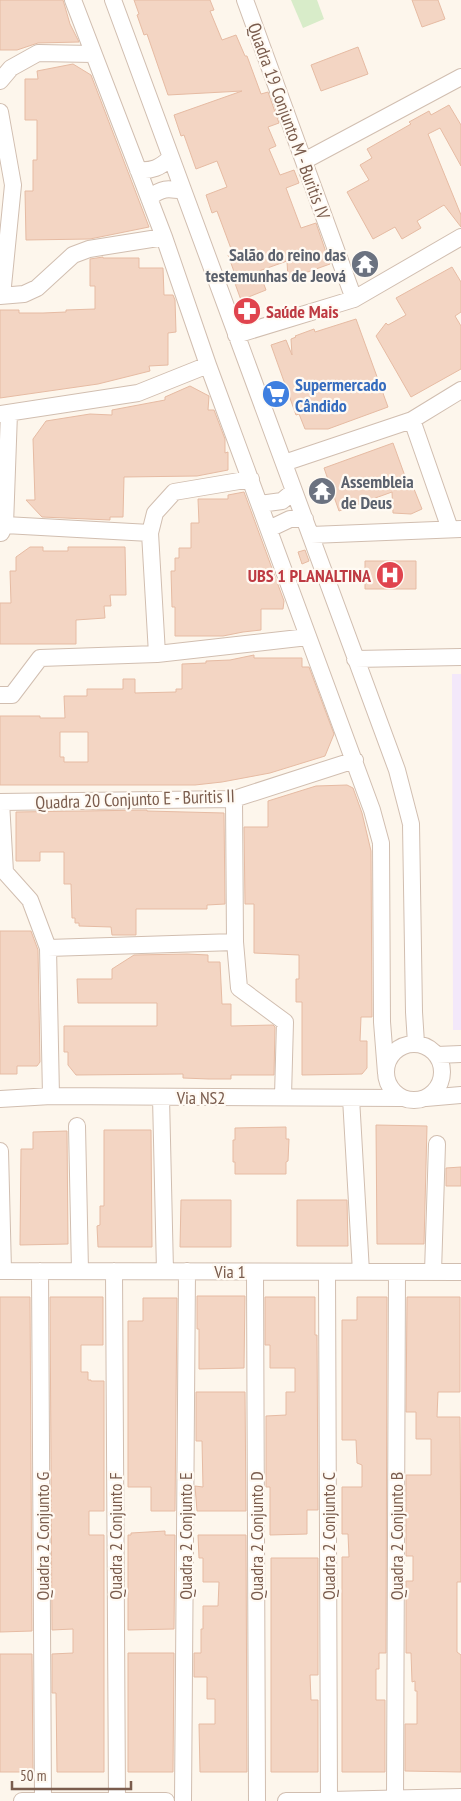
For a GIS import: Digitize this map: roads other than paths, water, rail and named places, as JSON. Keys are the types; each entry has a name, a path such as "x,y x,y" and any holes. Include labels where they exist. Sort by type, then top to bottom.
{"street":[{"path":"73,0 164,237 208,366 372,810 381,843 382,1022 388,1083 394,1092 402,1098 418,1100 461,1095"},
{"path":"113,0 397,770 411,824 416,1043"},
{"name":"Quadra 19 Conjunto M - Buritis IV","path":"245,0 354,299"},
{"path":"0,81 11,68 38,54 93,54"},
{"path":"304,161 461,77"},
{"path":"0,112 13,185 1,296 24,294 37,288 73,254 89,249 164,237"},
{"path":"138,170 149,170 162,166 170,158"},
{"path":"149,198 158,191 170,188 183,191"},
{"path":"236,336 354,299 461,237"},
{"path":"150,533 2,530 4,414 138,393 208,366"},
{"path":"284,463 412,420 461,390"},
{"path":"269,529 290,519 308,527 456,529 412,420"},
{"path":"157,654 150,533 155,512 174,492 251,479"},
{"path":"260,504 282,501 294,491"},
{"path":"0,695 12,695 40,658 157,654 308,637"},
{"path":"355,659 461,657"},
{"name":"Quadra 20 Conjunto E - Buritis II","path":"0,802 234,799 354,760"},
{"path":"234,799 235,942 239,988 285,1022 283,1096"},
{"path":"0,802 4,872 30,900 48,948 51,1096"},
{"path":"48,948 235,942"},
{"path":"386,1073 387,1061 394,1051 404,1045 416,1043 428,1046 437,1055 442,1064 442,1075 440,1084 426,1098"},
{"path":"437,1055 461,1054"},
{"name":"Via NS2","path":"0,1099 51,1096 402,1098"},
{"path":"161,1097 165,1271"},
{"path":"351,1098 361,1272"},
{"path":"77,1126 80,1271"},
{"path":"434,1272 437,1144"},
{"path":"0,1151 1,1271"},
{"name":"Via 1","path":"1,1271 461,1272"},
{"name":"Quadra 2 Conjunto G","path":"40,1271 43,1801"},
{"name":"Quadra 2 Conjunto F","path":"114,1271 117,1800"},
{"name":"Quadra 2 Conjunto E","path":"183,1801 187,1271"},
{"name":"Quadra 2 Conjunto D","path":"255,1272 257,1801"},
{"name":"Quadra 2 Conjunto C","path":"327,1272 329,1800"},
{"name":"Quadra 2 Conjunto B","path":"395,1800 397,1272"},
{"path":"286,1801 461,1797"},
{"path":"22,1801 166,1801"}],"place":[{"name":"Salão do reino das testemunhas de Jeová","path":"365,264"},
{"name":"Saúde Mais","path":"247,311"},
{"name":"Supermercado Cândido","path":"276,394"},
{"name":"Assembleia de Deus","path":"322,491"},
{"name":"UBS 1 PLANALTINA","path":"390,575"}]}
